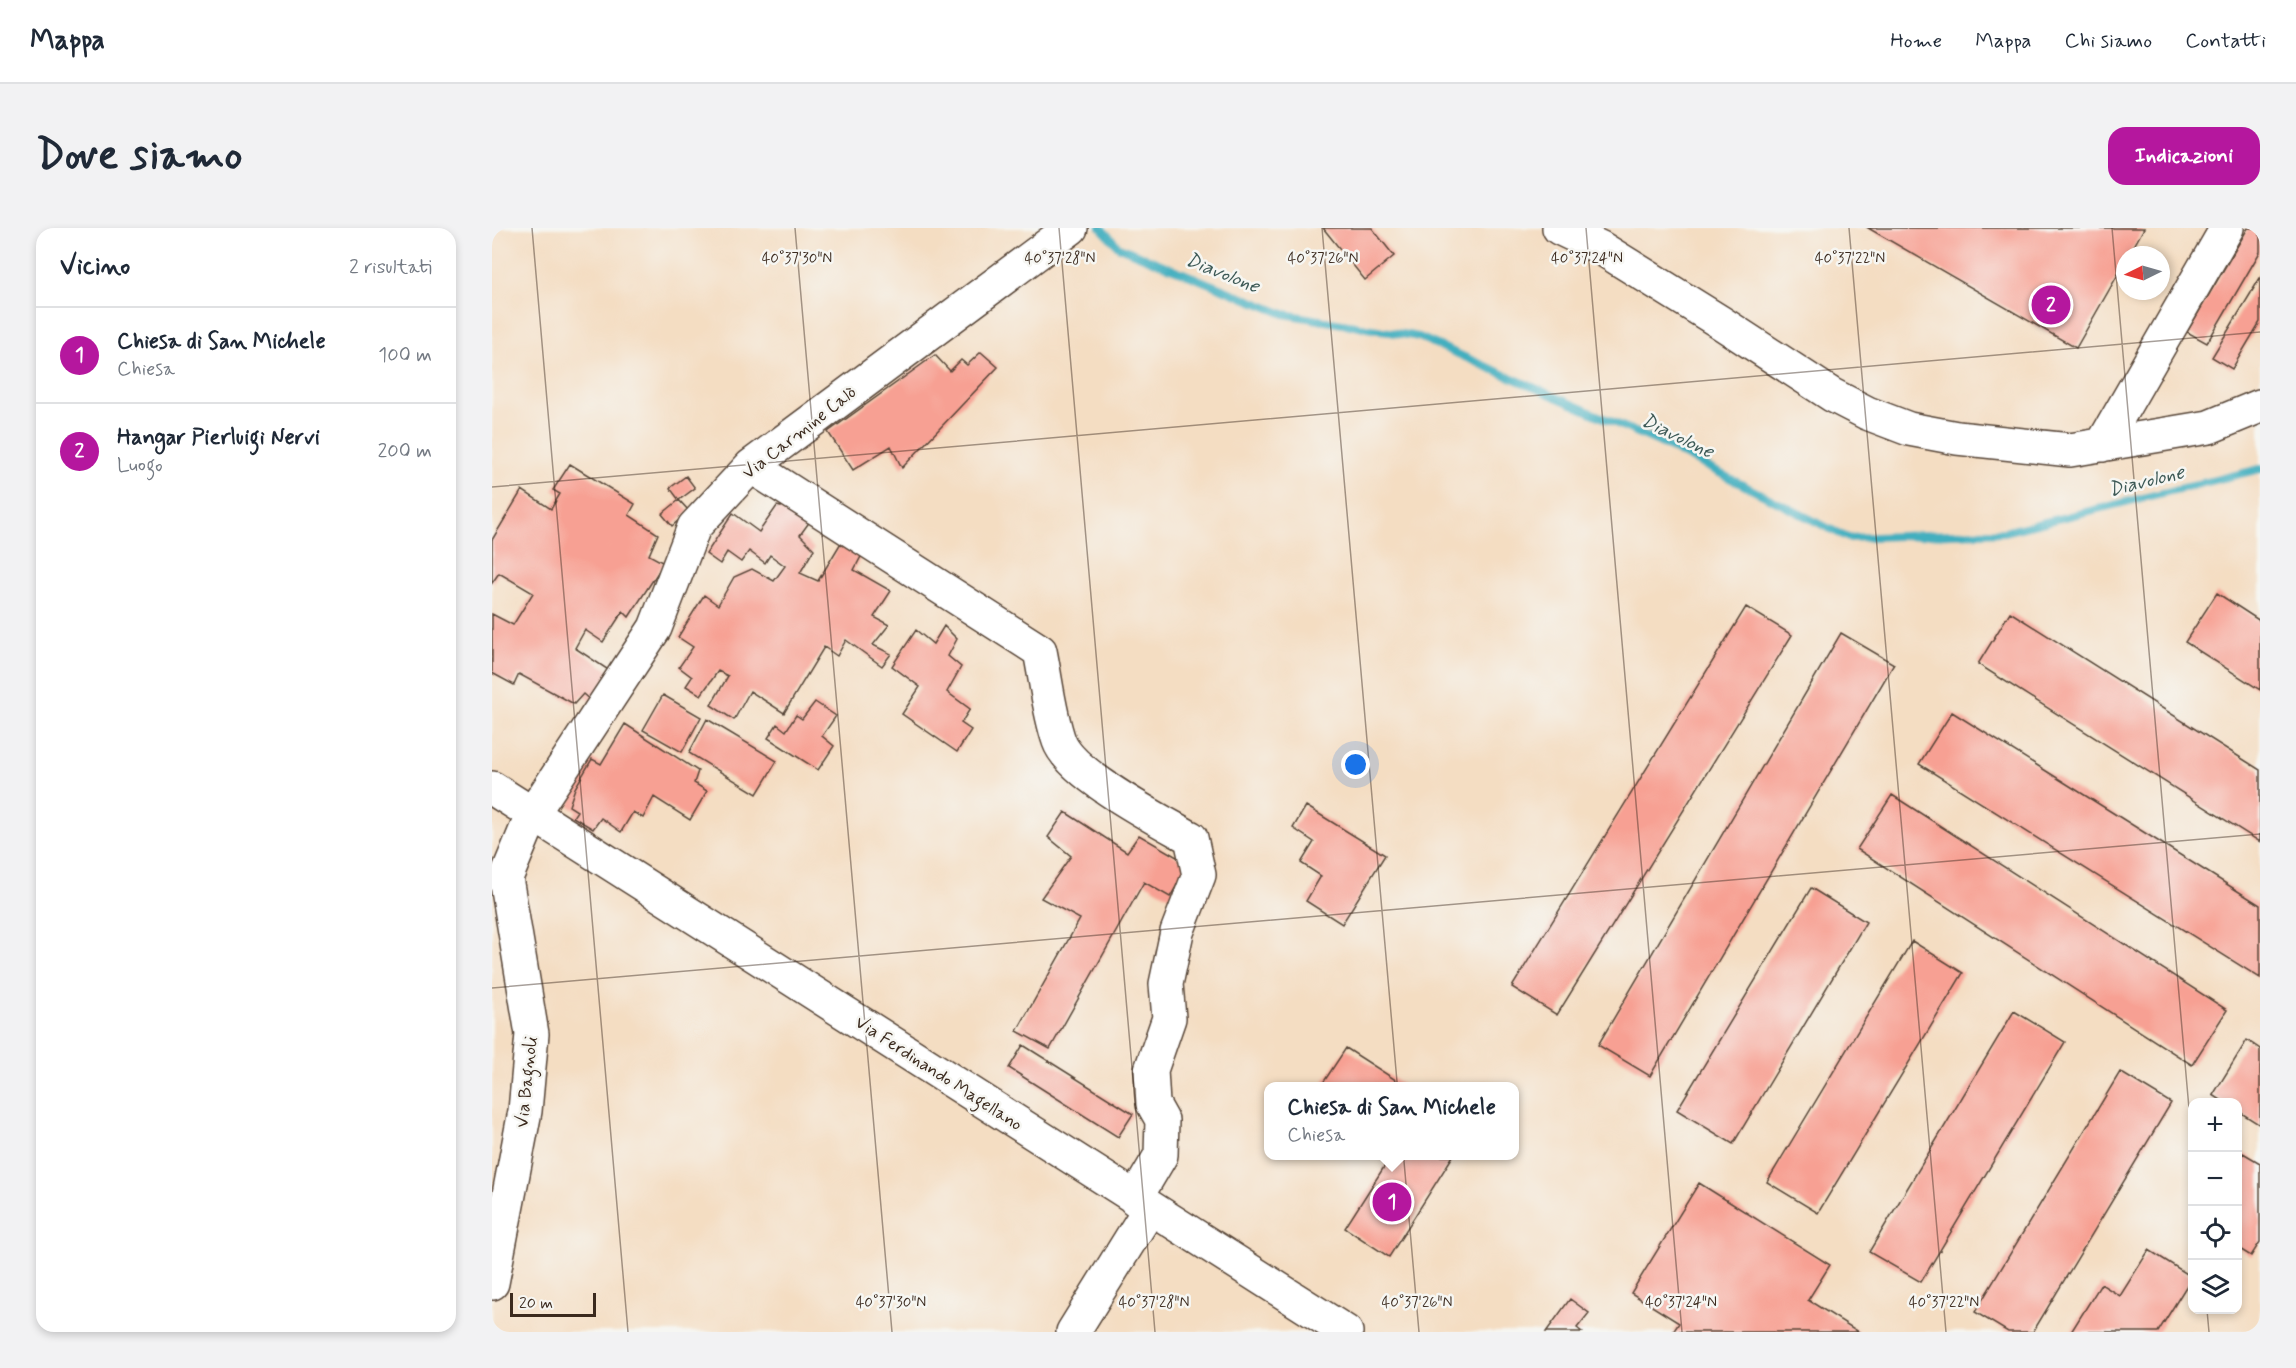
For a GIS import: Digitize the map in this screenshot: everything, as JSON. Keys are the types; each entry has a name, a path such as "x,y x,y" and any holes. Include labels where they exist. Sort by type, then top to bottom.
{"street":[{"path":"1559,228 1601,249 1720,322 1832,395 1866,413 1909,429 1957,438 2070,450 2209,427 2260,406"},
{"path":"2102,445 2227,228"},
{"name":"Via Carmine Calò","path":"532,813 655,628 694,527 751,466 1066,231"},
{"path":"751,466 1040,651 1059,743 1072,762 1113,792 1191,838 1199,875 1177,932 1166,984 1169,1018 1151,1070 1153,1104 1162,1120 1161,1155 1143,1204 1073,1332"},
{"path":"492,788 532,813"},
{"name":"Via Ferdinando Magellano","path":"532,813 1346,1332"},
{"name":"Via Bagnoli","path":"492,1283 525,1111 532,1034 506,878 532,813"}],"building":[{"path":"1323,228 1372,228 1394,256 1365,280"},
{"path":"1868,228 2144,228 2134,246 2116,246 2116,278 2076,348"},
{"path":"2248,228 2260,228 2260,252 2207,343 2187,332"},
{"path":"2260,278 2260,322 2232,369 2212,357"},
{"path":"981,352 998,367 902,468 891,446 853,470 828,432 935,355 950,371 961,360 967,365"},
{"path":"570,464 635,504 629,515 658,534 649,555 664,563 629,617 623,611 603,642 585,630 575,648 610,671 591,701 583,694 574,704 519,674 514,685 492,673 492,614 513,625 533,593 499,573 492,583 492,540 522,490 551,509 560,494 553,490"},
{"path":"686,476 695,488 679,500 670,488"},
{"path":"679,500 689,511 672,526 662,514"},
{"path":"784,500 813,517 800,535 814,549 800,573 818,581 845,536 866,547 854,570 891,591 874,617 889,625 873,645 891,654 882,666 846,640 837,656 824,647 784,713 750,691 734,720 711,705 728,676 718,671 701,695 686,686 692,677 679,667 693,647 678,637 704,595 718,605 734,577 752,569 774,581 785,566 770,555 765,563 749,551 741,562 727,552 720,564 706,554 733,513 759,532 777,506 781,507"},
{"path":"2217,593 2260,621 2260,690 2185,642"},
{"path":"1746,607 1792,635 1557,1015 1512,987"},
{"path":"2010,612 2260,770 2260,842 1978,664"},
{"path":"944,626 957,639 948,656 961,667 947,692 970,709 961,723 971,730 957,752 902,714 920,687 892,666 916,630 933,644"},
{"path":"1841,633 1894,664 1650,1076 1598,1045"},
{"path":"663,695 701,717 682,752 643,730"},
{"path":"815,702 836,716 822,736 834,746 818,770 768,738 777,724 786,731 796,715 802,719"},
{"path":"1952,712 2260,905 2260,978 1919,764"},
{"path":"707,719 777,761 757,794 689,753"},
{"path":"625,724 698,771 694,783 707,791 690,820 654,797 643,818 633,812 621,832 601,818 593,829 573,817 577,811 569,806 575,788 592,759 601,764"},
{"path":"1892,795 2227,1010 2192,1065 1857,849"},
{"path":"1306,806 1385,855 1342,924 1306,901 1321,876 1301,863 1314,842 1293,828"},
{"path":"1065,812 1127,852 1139,835 1189,864 1170,897 1144,882 1050,1049 1017,1031 1080,919 1041,898 1071,856 1048,837"},
{"path":"1811,888 1866,922 1733,1144 1677,1110"},
{"path":"1912,941 1963,973 1818,1213 1767,1182"},
{"path":"2014,1011 2065,1042 1921,1282 1869,1252"},
{"path":"2247,1040 2260,1049 2260,1125 2242,1114 2242,1098 2218,1098 2213,1095"},
{"path":"1023,1045 1133,1114 1118,1137 1009,1068"},
{"path":"1346,1048 1399,1082 1324,1082"},
{"path":"2120,1072 2171,1103 2033,1332 2008,1332 1975,1312"},
{"path":"2243,1153 2260,1163 2260,1242 2251,1256 2242,1250"},
{"path":"1388,1160 1450,1160 1389,1257 1345,1228"},
{"path":"1699,1183 1830,1265 1808,1300 1859,1332 1673,1332 1679,1323 1631,1293"},
{"path":"2149,1250 2188,1274 2188,1283 2158,1332 2071,1332 2101,1284 2120,1296"},
{"path":"1570,1299 1589,1313 1577,1328 1582,1332 1546,1332"}],"waterway":[{"name":"Diavolone","path":"1101,228 1119,247 1284,314 1419,337 1656,441 1848,538 2004,532 2260,469"}],"place":[{"name":"Hangar Pierluigi Nervi","path":"2051,305"},
{"name":"Chiesa di San Michele","path":"1392,1202"}]}
